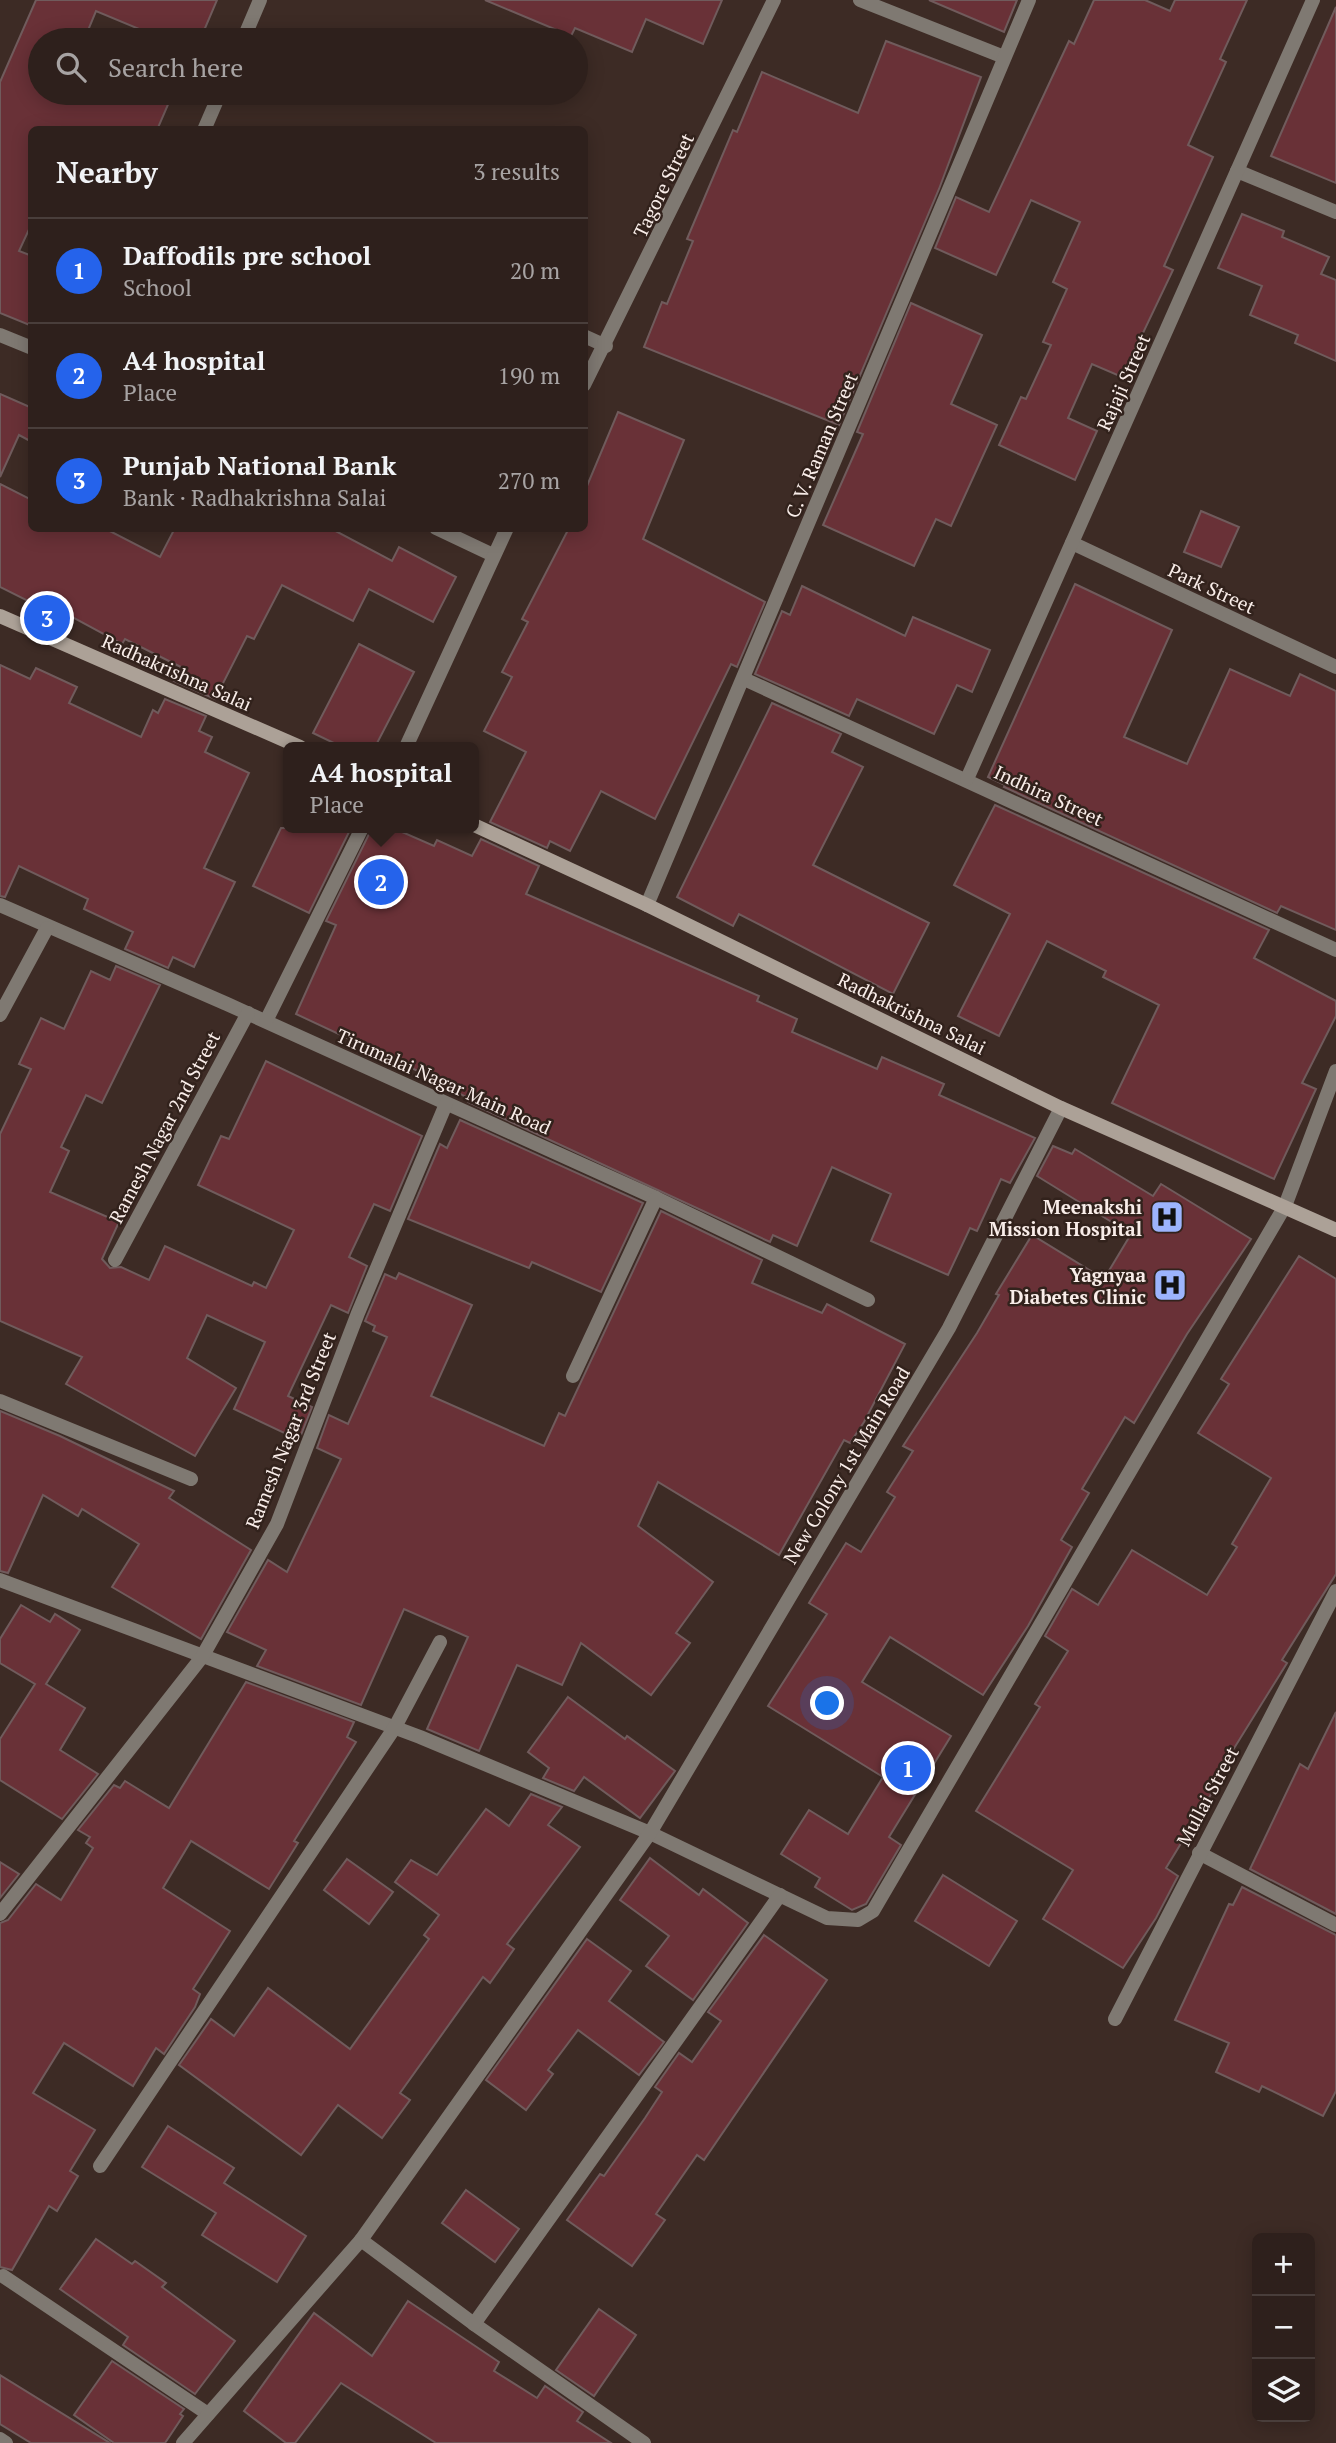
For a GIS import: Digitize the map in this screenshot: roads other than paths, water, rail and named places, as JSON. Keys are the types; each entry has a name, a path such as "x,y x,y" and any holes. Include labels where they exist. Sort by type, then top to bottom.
{"street":[{"path":"248,28 260,0"},
{"name":"Tagore Street","path":"588,378 774,0"},
{"path":"860,0 1004,57"},
{"name":"C. V. Raman Street","path":"647,905 1029,0"},
{"name":"Rajaji Street","path":"967,779 1314,0"},
{"path":"206,126 215,105"},
{"path":"1237,171 1336,212"},
{"path":"0,335 28,346"},
{"path":"588,338 606,346"},
{"path":"445,532 494,555"},
{"path":"407,742 506,532"},
{"name":"Park Street","path":"1072,543 1336,667"},
{"name":"Radhakrishna Salai","path":"0,616 289,742"},
{"name":"Indhira Street","path":"744,679 1336,950"},
{"name":"Radhakrishna Salai","path":"479,827 647,905 1061,1108 1336,1230"},
{"path":"266,1021 360,833"},
{"name":"Tirumalai Nagar Main Road","path":"0,905 47,928 266,1021 656,1198 868,1300"},
{"path":"0,1014 47,928"},
{"name":"Ramesh Nagar 2nd Street","path":"115,1260 248,1013"},
{"path":"0,1580 395,1727 649,1833 827,1918 858,1920 873,1911 1285,1206 1336,1071"},
{"name":"Ramesh Nagar 3rd Street","path":"0,1914 202,1657 277,1524 358,1313 446,1104"},
{"name":"New Colony 1st Main Road","path":"183,2443 361,2240 649,1833 949,1328 1061,1108"},
{"path":"573,1377 656,1198"},
{"path":"0,1401 191,1479"},
{"name":"Mullai Street","path":"1115,2020 1336,1591"},
{"path":"100,2166 395,1727 440,1642"},
{"path":"1199,1853 1336,1925"},
{"path":"474,2324 780,1895"},
{"path":"361,2240 474,2324 644,2443"},
{"path":"3,2276 208,2414"},
{"path":"0,2439 6,2443"}],"place":[{"name":"Punjab National Bank","path":"47,618"},
{"name":"A4 hospital","path":"381,882"},
{"name":"Meenakshi Mission Hospital","path":"1167,1217"},
{"name":"Yagnyaa Diabetes Clinic","path":"1170,1285"},
{"name":"Daffodils pre school","path":"908,1768"}]}
